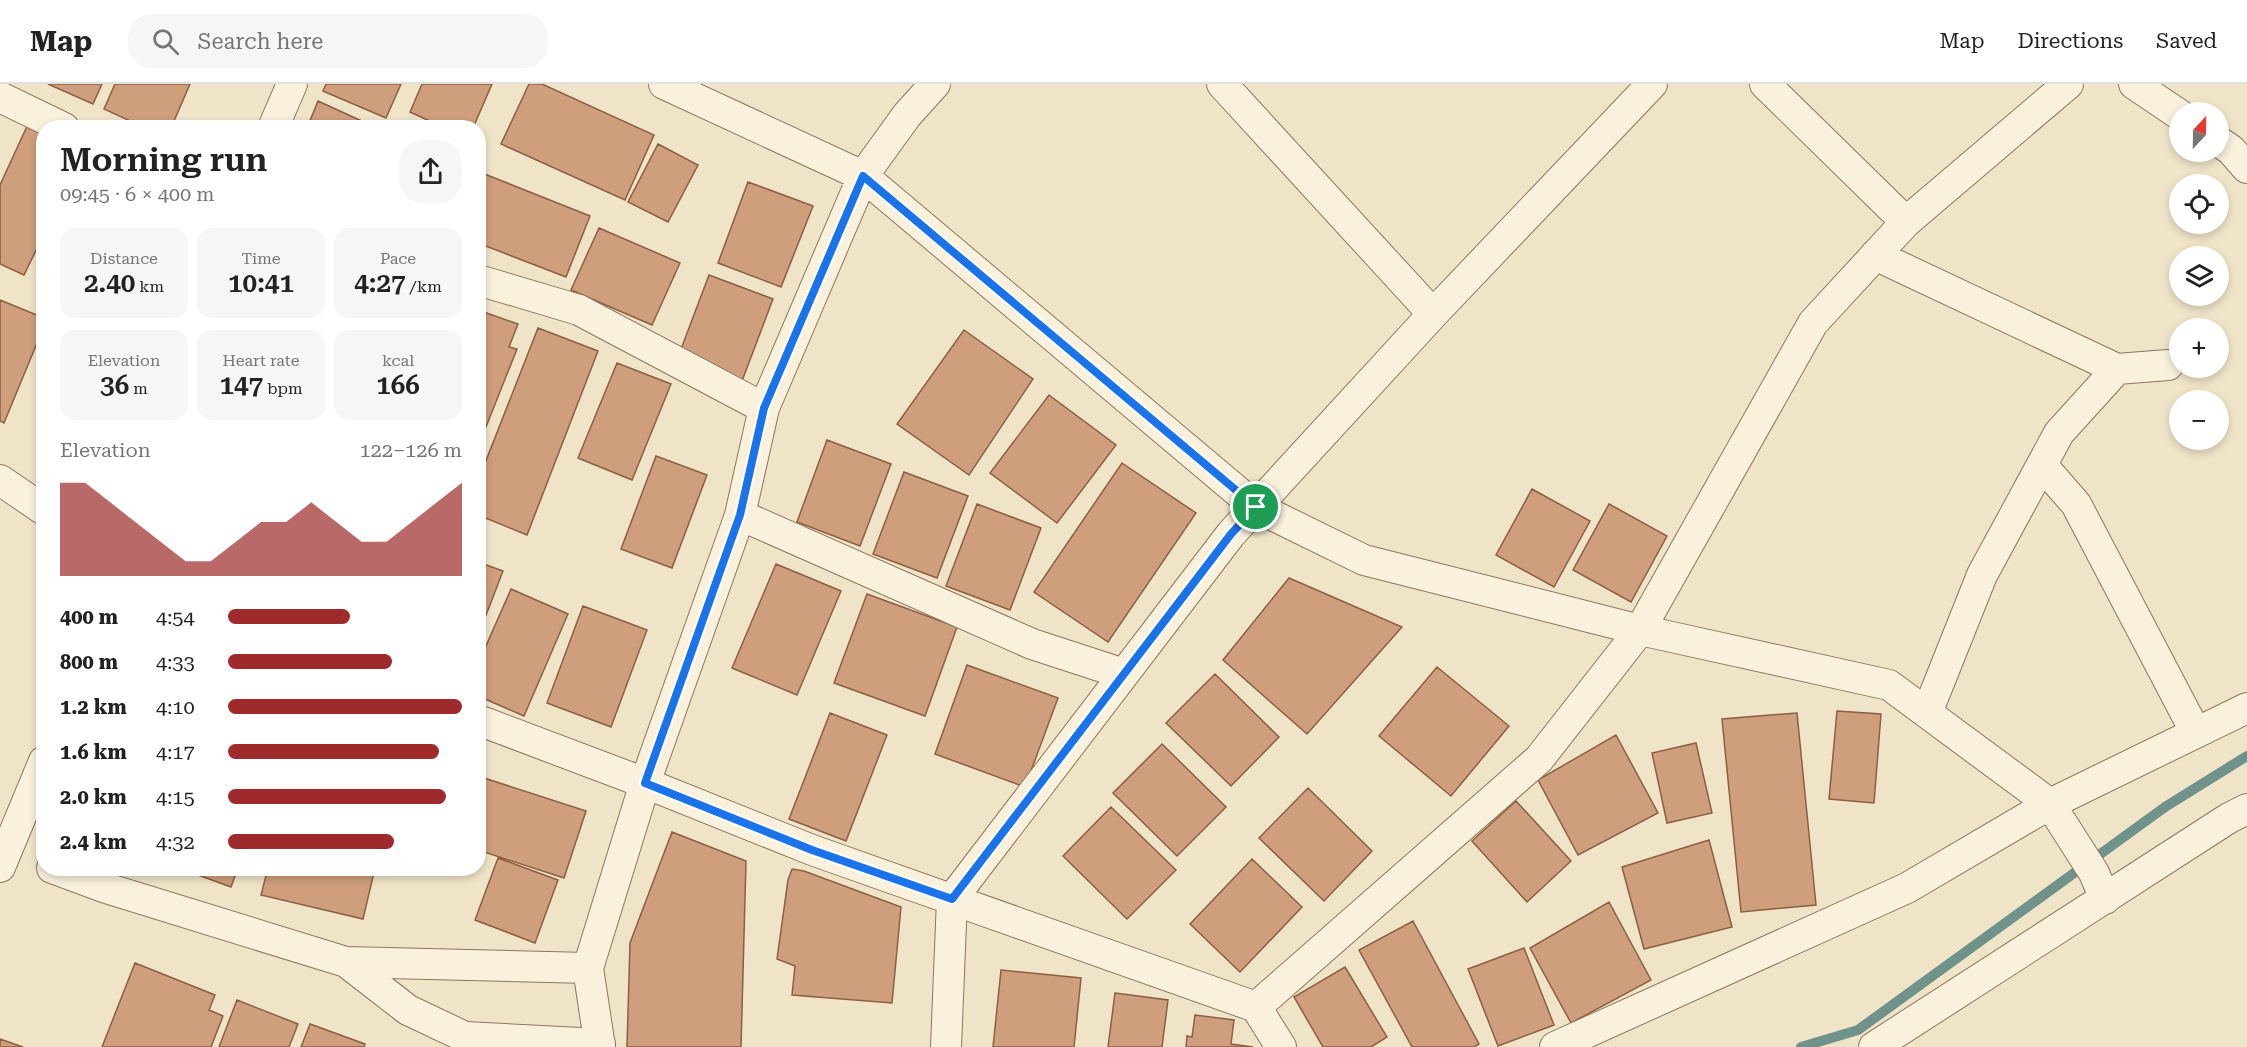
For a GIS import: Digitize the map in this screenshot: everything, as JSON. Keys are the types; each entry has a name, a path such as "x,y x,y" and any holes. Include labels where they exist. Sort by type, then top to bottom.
{"street":[{"path":"276,120 292,84"},
{"path":"664,84 863,176 1256,507 1364,560 1640,630 1889,685 2050,804 2099,886"},
{"path":"346,962 408,1010 465,1037 600,1046 588,968 645,783 740,515 764,408 863,176 907,116 935,84"},
{"path":"1222,84 1433,314"},
{"path":"946,1047 952,899 1231,534 1433,314 1652,84"},
{"path":"1765,84 1906,222"},
{"path":"1256,1007 1539,759 1640,630 1813,323 1906,222 2068,84"},
{"path":"2134,84 2169,108"},
{"path":"0,97 47,120"},
{"path":"2229,149 2247,168"},
{"path":"1875,255 2117,369 2168,365"},
{"path":"486,282 579,310 764,408"},
{"path":"1927,712 1982,576 2058,433 2117,369"},
{"path":"2042,465 2076,504 2196,733"},
{"path":"0,480 36,505"},
{"path":"740,515 1032,644 1124,674"},
{"path":"1555,1047 1907,888 2050,804 2247,708"},
{"path":"486,723 645,783 812,850 1256,1007 1281,1047"},
{"path":"36,780 3,860 36,865"},
{"path":"1885,1045 2099,886 2247,809"},
{"path":"73,876 105,888 346,962 588,968"}],"building":[{"path":"48,84 102,84 93,104"},
{"path":"115,84 190,84 174,120 128,120 104,109"},
{"path":"326,84 401,84 386,118 323,91"},
{"path":"422,84 492,84 476,120 428,120 410,112"},
{"path":"529,84 542,84 654,135 625,200 501,144"},
{"path":"318,101 360,120 310,120"},
{"path":"29,122 36,125 36,250 24,275 0,264 0,185"},
{"path":"658,144 698,165 668,222 628,202"},
{"path":"486,175 590,216 566,277 486,246"},
{"path":"748,182 813,206 781,287 718,263"},
{"path":"599,228 680,263 652,325 571,290"},
{"path":"709,275 773,299 742,381 678,357"},
{"path":"0,300 36,315 36,345 4,423 0,421"},
{"path":"486,313 518,324 509,347 517,349 486,427"},
{"path":"538,328 598,351 527,535 486,518 486,461"},
{"path":"964,330 1033,379 969,475 897,424"},
{"path":"617,363 671,384 632,480 578,458"},
{"path":"1049,395 1116,445 1057,523 990,473"},
{"path":"827,440 891,464 860,546 797,522"},
{"path":"656,456 707,475 672,568 621,549"},
{"path":"1122,463 1196,513 1108,642 1034,592"},
{"path":"904,472 968,496 937,578 873,554"},
{"path":"1532,489 1590,521 1554,587 1496,555"},
{"path":"977,504 1041,528 1010,610 946,586"},
{"path":"1609,504 1667,536 1631,602 1573,570"},
{"path":"776,564 841,591 797,695 732,668"},
{"path":"486,565 503,571 486,615"},
{"path":"1289,578 1402,627 1307,734 1223,660"},
{"path":"511,589 568,614 524,716 486,699 486,646"},
{"path":"867,594 957,627 925,716 834,683"},
{"path":"583,606 647,630 611,727 547,703"},
{"path":"967,665 1058,698 1025,787 935,754"},
{"path":"1437,667 1509,726 1451,796 1379,736"},
{"path":"1215,674 1279,737 1231,786 1166,723"},
{"path":"1837,711 1881,714 1874,803 1829,799"},
{"path":"830,713 887,735 846,841 789,819"},
{"path":"1797,713 1816,905 1741,912 1722,719"},
{"path":"1616,735 1658,813 1578,855 1538,780"},
{"path":"1696,743 1712,813 1667,823 1652,753"},
{"path":"1162,744 1226,807 1177,856 1113,793"},
{"path":"486,779 586,811 564,878 486,853"},
{"path":"1308,788 1372,851 1324,901 1259,838"},
{"path":"1516,801 1571,861 1527,902 1472,841"},
{"path":"1111,807 1176,870 1127,919 1063,856"},
{"path":"672,832 746,861 741,1047 627,1047 630,943"},
{"path":"1709,840 1732,927 1644,949 1622,867"},
{"path":"498,858 558,880 535,943 475,920"},
{"path":"1252,859 1302,907 1240,972 1190,924"},
{"path":"792,869 804,871 901,907 892,1003 792,995 795,966 777,959 788,880"},
{"path":"201,876 235,876 231,887"},
{"path":"266,876 373,876 363,919 261,895"},
{"path":"1609,902 1651,980 1571,1023 1530,948"},
{"path":"1413,921 1479,1044 1474,1047 1412,1047 1359,950"},
{"path":"1524,948 1554,1025 1498,1046 1468,969"},
{"path":"135,963 215,995 209,1010 223,1016 211,1047 102,1047"},
{"path":"1345,967 1387,1037 1371,1047 1323,1047 1294,997"},
{"path":"1001,970 1081,978 1074,1047 993,1047"},
{"path":"1115,993 1168,1000 1162,1047 1108,1047"},
{"path":"237,1000 298,1024 289,1047 219,1047"},
{"path":"1195,1015 1234,1020 1231,1044 1253,1047 1186,1047 1187,1036 1192,1037"},
{"path":"310,1024 365,1044 364,1047 301,1047"},
{"path":"0,1039 23,1047 0,1047"}],"waterway":[{"path":"1801,1047 1858,1030 2165,807 2247,756"}],"route":[{"path":"863,176 1256,507 1231,534 952,899 812,850 645,783 740,515 764,408 863,176"}]}
